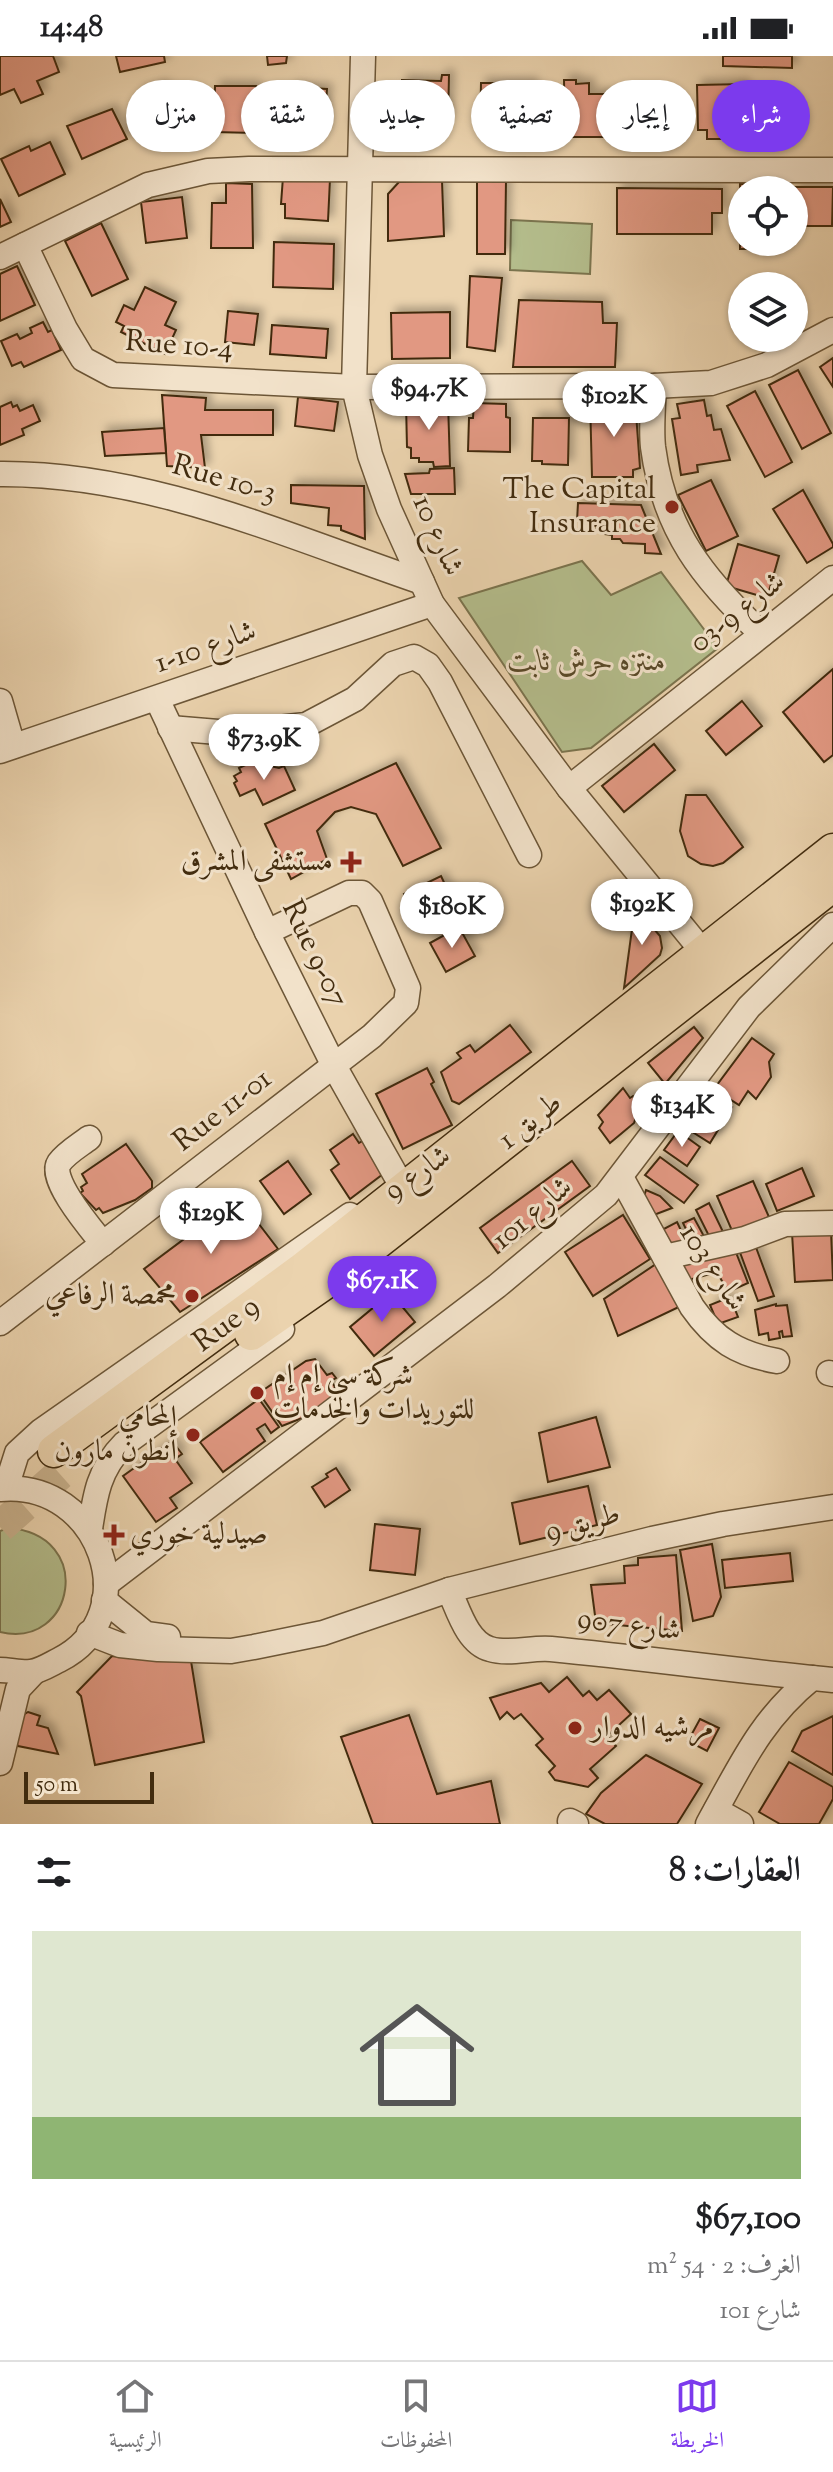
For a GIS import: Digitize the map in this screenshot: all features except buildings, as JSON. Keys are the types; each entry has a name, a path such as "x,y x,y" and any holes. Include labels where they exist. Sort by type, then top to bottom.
{"main road":[{"name":"شارع 9","path":"404,1200 703,952 833,850"},
{"name":"طريق 1","path":"404,1200 832,889"},
{"name":"Rue 9","path":"62,1458 252,1307 404,1200"}],"street":[{"name":"شارع 10","path":"363,56 354,387 370,455 389,509 427,593 569,788 703,952"},
{"path":"0,257 148,185 183,176 249,169 833,170"},
{"name":"Rue 10-4","path":"25,245 65,329 83,359 113,375 354,387 711,383 767,365 833,330"},
{"path":"654,386 653,445 664,502 694,562 726,600 762,634"},
{"name":"Rue 10-3","path":"0,474 38,474 109,482 153,493 264,524 427,593"},
{"name":"شارع 9-03","path":"569,788 833,578"},
{"name":"شارع 10-1","path":"6,748 157,699 427,593"},
{"path":"170,728 230,733 306,725 355,699 393,664 414,657 428,665 440,682 529,855"},
{"name":"Rue 9-07","path":"157,699 267,932 404,1200"},
{"path":"0,701 6,748"},
{"name":"Rue 11-01","path":"0,1323 334,1066 372,1036 406,1003 408,988 370,901 362,893 349,893 267,932"},
{"name":"شارع 101","path":"105,1592 497,1286 606,1195 749,1007 833,925"},
{"path":"89,1138 58,1164 56,1171 68,1198 103,1244"},
{"name":"شارع 103","path":"621,1177 706,1327 743,1353 777,1361"},
{"name":"شارع 9","path":"3,1488 17,1453 45,1428 339,1221 370,1204 404,1200"},
{"name":"شارع 9","path":"90,1529 102,1473 124,1444 346,1282 404,1200"},
{"path":"665,1257 745,1239 785,1224 833,1223"},
{"path":"0,1763 18,1689 34,1672 68,1655 89,1633 105,1592 102,1555 90,1529 68,1505 38,1491 3,1488"},
{"name":"طريق 9","path":"89,1633 120,1645 231,1651 323,1633 449,1590 682,1532 833,1507"},
{"name":"شارع 907","path":"449,1590 467,1629 477,1642 489,1649 549,1648 823,1679"},
{"name":"طريق 9","path":"105,1592 140,1630 152,1636 242,1637 354,1621"},
{"path":"0,1670 34,1672"},
{"path":"741,1824 712,1817 762,1728 789,1697 823,1679"}],"green space":[{"path":"511,220 592,224 590,274 510,270"},
{"name":"منتزه حرش ثابت","path":"582,561 611,595 661,572 718,648 591,748 562,752 459,598"},
{"path":"8,1528 36,1535 54,1549 64,1568 65,1589 59,1609 45,1624 25,1633 0,1632 0,1531"}],"tunnel":[{"path":"0,1527 70,1465"}],"place":[{"name":"The Capital Insurance","path":"672,507"},
{"name":"مستشفى المشرق","path":"351,862"},
{"name":"محمصة الرفاعي","path":"192,1296"},
{"name":"شركة سي إم إم للتوريدات والخدمات","path":"257,1393"},
{"name":"المحامي أنطون مارون","path":"193,1435"},
{"name":"صيدلية خوري","path":"114,1535"},
{"name":"مرشيه الدوار","path":"575,1728"}]}
